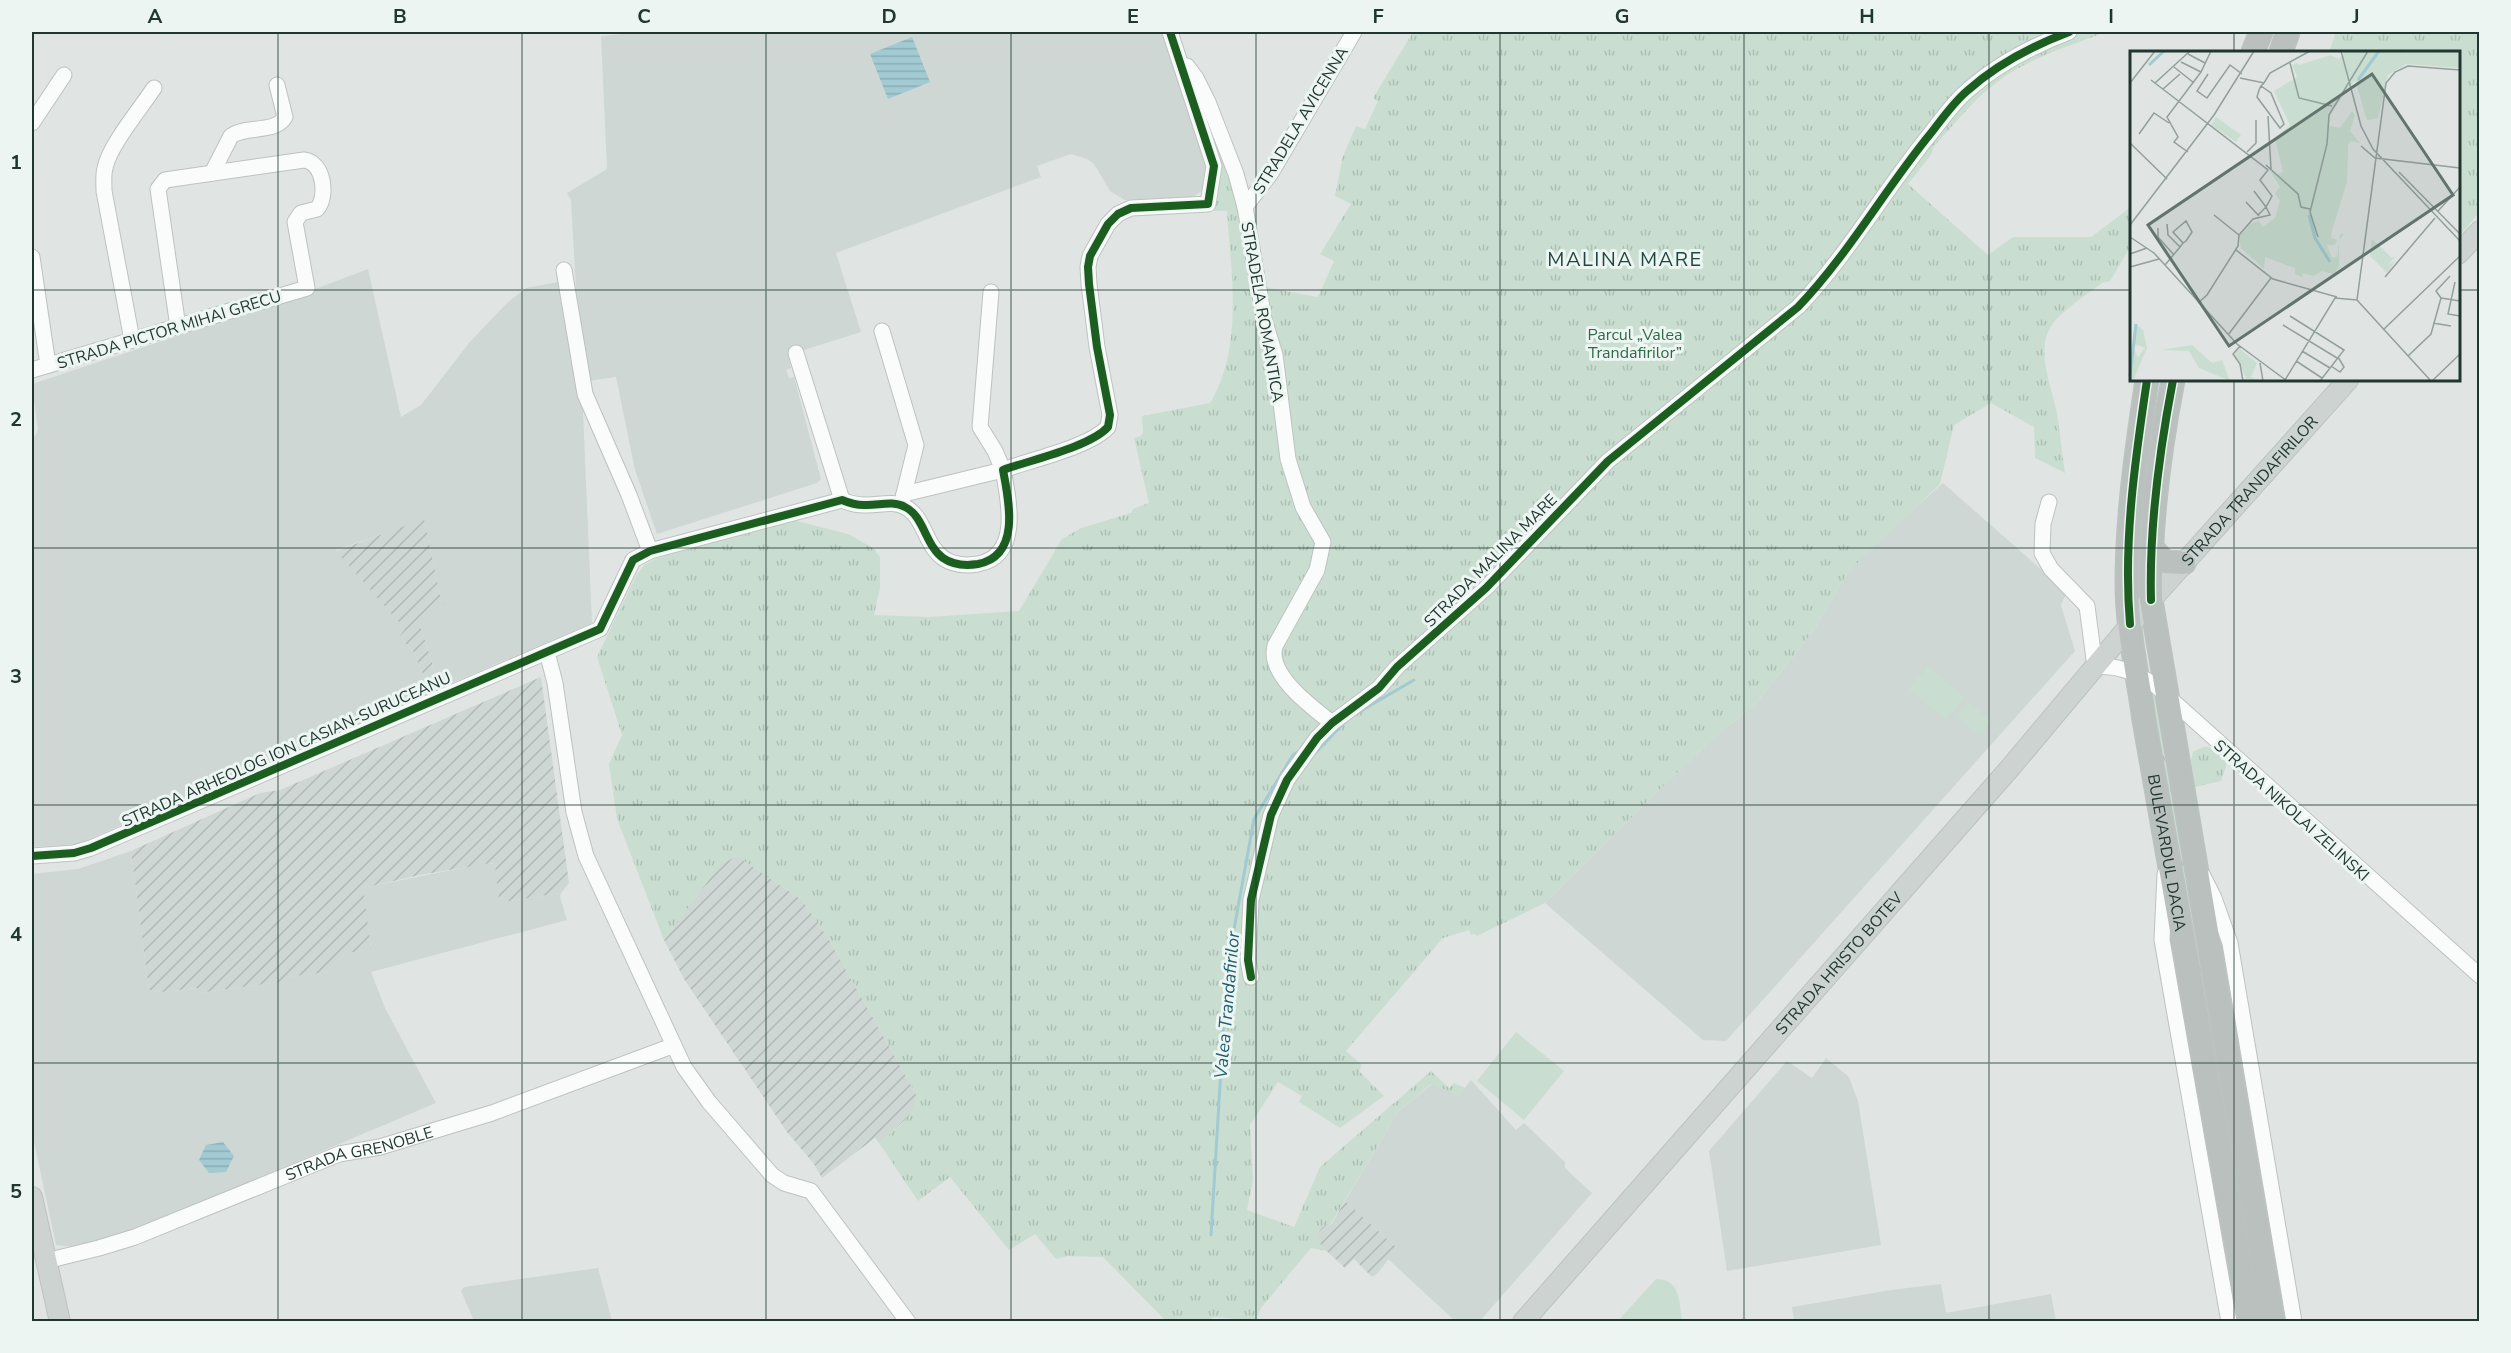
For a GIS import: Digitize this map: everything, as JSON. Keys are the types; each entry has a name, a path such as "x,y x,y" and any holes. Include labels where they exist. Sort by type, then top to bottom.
{"highway":[{"path":"2253,51 2261,32"},
{"path":"2281,51 2288,32"},
{"name":"BULEVARDUL DACIA","path":"2147,381 2137,444 2131,510 2127,583 2130,624 2167,850 2252,1268 2273,1322"},
{"name":"BULEVARDUL DACIA","path":"2173,381 2157,478 2151,547 2151,600 2195,859 2252,1268 2250,1322"},
{"path":"2151,547 2164,561 2184,563"}],"main road":[{"path":"2460,252 2480,231"},
{"name":"STRADA TRANDAFIRILOR","path":"2151,600 2347,381"},
{"name":"STRADA HRISTO BOTEV","path":"1523,1322 2004,775 2151,600"},
{"path":"32,1197 60,1322"}],"street":[{"path":"564,270 585,394 629,495 650,551 842,500 866,506 903,500 1074,446 1098,435 1108,427 1110,415 1096,347 1089,284 1090,256 1108,224 1118,214 1131,208 1208,204 1214,166 1170,32"},
{"name":"STRADELA AVICENNA","path":"1245,207 1271,173 1354,32"},
{"name":"STRADA MALINA MARE","path":"1251,977 1248,960 1251,900 1271,815 1287,780 1312,745 1332,723 1379,688 1397,667 1486,588 1608,461 1798,307 1817,287 1907,161 1966,92 2037,37 2068,32"},
{"name":"STRADELA ROMANTICA","path":"1178,54 1196,78 1208,102 1236,174 1245,207 1264,319 1275,355 1288,459 1303,507 1323,542 1317,570 1275,646 1274,659 1281,675 1306,703 1332,723"},
{"path":"32,123 64,75"},
{"path":"178,327 158,186 165,180 212,173 231,136 237,132 275,126 282,122 285,117 277,85"},
{"path":"132,340 104,191 104,177 105,166 112,151 154,88"},
{"name":"STRADA PICTOR MIHAI GRECU","path":"32,370 307,288 296,222 301,213 317,209 322,203 319,167 309,160 304,160 212,173"},
{"path":"32,257 48,365"},
{"path":"903,500 933,547 943,558 960,565 983,563 993,559 1007,542 1009,525 1003,470 995,451 980,427 991,292"},
{"path":"882,331 916,445 903,500"},
{"path":"795,353 842,500"},
{"path":"2049,502 2043,524 2042,553 2051,569 2087,606 2095,667"},
{"name":"STRADA ARHEOLOG ION CASIAN-SURUCEANU","path":"32,856 74,853 91,848 600,628 633,560 650,551"},
{"path":"547,652 555,683 574,812 586,856 672,1046 709,1102 772,1175 784,1183 811,1191 908,1322"},
{"name":"STRADA NIKOLAI ZELINSKI","path":"2095,667 2108,665 2137,674 2168,696 2231,755 2480,976"},
{"path":"2167,850 2162,897 2162,940 2229,1322"},
{"name":"BULEVARDUL DACIA","path":"2195,859 2214,898 2230,943 2294,1322"},
{"name":"STRADA GRENOBLE","path":"46,1261 135,1237 339,1154 380,1147 492,1113 672,1046"}],"shaded area":[{"path":"643,32 1161,32 1202,149 1207,169 1203,190 1193,197 1125,200 1110,191 1094,164 1071,154 1037,166 1041,177 836,253 861,332 788,355 791,368 786,370 789,378 794,377 821,479 817,483 657,534 635,470 616,377 581,382 571,200 567,193 607,169 601,36"},
{"path":"368,269 401,417 421,405 469,343 507,303 526,288 558,282 577,393 583,411 592,623 440,688 420,625 440,595 424,520 336,550 406,629 399,637 414,652 430,691 78,844 32,847 32,437 38,430 32,384 286,300"},
{"path":"1943,483 2067,592 2061,605 2075,651 1726,1041 1703,1040 1545,903 1717,735 1756,704 1816,627 1848,572 1880,539"},
{"path":"424,519 440,595 446,603 420,625 440,688 430,691 414,652 399,637 405,629 336,551"},
{"path":"541,677 569,883 561,893 504,902 499,900 495,864 491,863 420,875 363,888 371,949 348,953 334,964 336,968 329,972 288,977 288,981 199,993 197,988 162,992 149,990 131,851 260,793 280,790"},
{"path":"131,851 149,990 162,992 198,988 199,993 287,981 287,977 329,972 334,964 348,953 371,949 362,888 487,863 495,864 504,902 561,893 560,897 567,920 371,972 385,1008 436,1103 162,1219 107,1239 76,1247 56,1245 32,1132 32,874 78,869"},
{"path":"737,856 802,900 828,938 916,1094 916,1105 912,1114 879,1143 875,1138 822,1178 814,1164 787,1132 684,979 664,940 720,864"},
{"path":"1826,1058 1849,1077 1858,1101 1881,1245 1727,1271 1709,1151 1787,1061 1812,1078"},
{"path":"1471,1080 1516,1130 1524,1123 1565,1162 1565,1168 1592,1193 1479,1322 1455,1321 1388,1259 1397,1248 1345,1201 1398,1112 1432,1084 1459,1095"},
{"path":"1345,1201 1397,1248 1378,1273 1372,1277 1354,1259 1345,1268 1318,1243 1317,1236 1320,1229 1328,1223 1331,1225"},
{"path":"598,1268 612,1321 474,1321 461,1291 464,1287"},
{"path":"1941,1284 1946,1313 2051,1294 2056,1321 1794,1321 1792,1307"}],"green space":[{"name":"Parcul „Valea Trandafirilor”","path":"1413,32 2106,32 2035,60 2008,74 1988,89 1934,146 1931,155 1908,184 1988,255 2013,237 2091,237 2130,208 2130,248 2110,281 2102,283 2066,310 2054,322 2046,338 2045,359 2057,413 2065,473 2035,458 2034,427 1991,403 1954,425 1940,484 1848,572 1816,627 1756,704 1717,735 1545,903 1477,936 1471,935 1469,930 1443,938 1346,1051 1362,1065 1359,1071 1384,1096 1340,1128 1299,1102 1302,1096 1278,1082 1250,1125 1253,1180 1247,1210 1294,1227 1320,1167 1431,1071 1449,1088 1454,1083 1465,1088 1459,1095 1431,1084 1398,1112 1330,1225 1328,1223 1318,1233 1318,1240 1327,1251 1311,1248 1261,1308 1255,1321 1215,1317 1205,1321 1166,1321 1103,1257 1068,1256 1056,1259 1035,1234 1009,1250 950,1177 918,1201 879,1143 909,1116 916,1094 828,938 802,900 737,856 720,865 664,940 617,819 609,764 622,735 597,657 636,576 644,565 655,559 793,520 848,534 873,548 880,557 880,588 874,615 929,617 1019,611 1062,539 1081,528 1131,513 1133,509 1149,503 1134,438 1141,436 1143,432 1142,416 1210,403 1221,381 1228,358 1233,309 1227,211 1214,211 1220,157 1233,182 1253,285 1318,297 1334,261 1320,254 1351,204 1335,196 1343,156 1356,126 1365,129 1378,101 1373,98"},
{"path":"2336,32 2479,32 2479,213 2460,235 2460,51 2329,51"},
{"path":"1928,666 1965,697 1946,720 1909,689"},
{"path":"2152,695 2156,696 2254,1259 2248,1259"},
{"path":"1969,703 1990,720 1985,731 1978,734 1958,717 1960,710"},
{"path":"2209,747 2227,763 2221,781 2195,787 2191,760 2193,752"},
{"path":"2209,899 2224,943 2289,1321 2281,1321"},
{"path":"2168,909 2242,1321 2234,1321 2169,941"},
{"path":"1516,1032 1564,1071 1524,1120 1477,1081"},
{"path":"1656,1279 1664,1280 1674,1287 1679,1299 1682,1321 1618,1321"}],"water":[{"path":"912,37 930,82 888,99 870,54"},
{"path":"223,1142 234,1156 226,1172 209,1173 199,1160 206,1145"}],"waterway":[{"name":"Valea Trandafirilor","path":"1359,712 1414,680"},
{"name":"Valea Trandafirilor","path":"1315,753 1346,721"},
{"name":"Valea Trandafirilor","path":"1211,1235 1227,968 1254,819 1293,755 1298,752"}],"cycle path":[{"path":"32,856 74,853 91,848 600,629 633,560 650,551 842,500 858,505 890,504 905,507 921,524 937,552 951,562 973,565 992,559 1001,550 1009,526 1008,497 1003,470 1074,447 1088,441 1108,427 1110,415 1097,347 1088,267 1090,256 1108,224 1118,214 1131,208 1208,204 1214,166 1170,32"},
{"path":"1251,977 1248,960 1251,900 1271,815 1287,780 1317,738 1332,723 1379,688 1397,667 1486,588 1608,461 1798,307 1833,266 1914,154 1962,96 1990,73 2015,57 2069,32"},
{"path":"2130,624 2129,532 2147,381"},
{"path":"2151,600 2156,490 2173,381"}],"district":[{"name":"MALINA MARE","path":"1625,259"}]}
